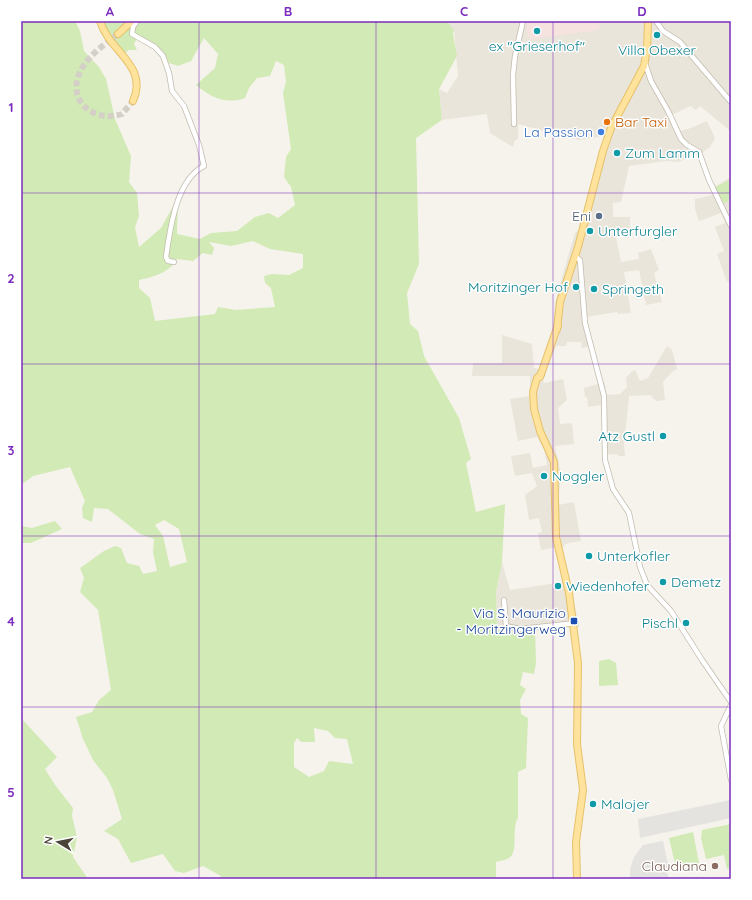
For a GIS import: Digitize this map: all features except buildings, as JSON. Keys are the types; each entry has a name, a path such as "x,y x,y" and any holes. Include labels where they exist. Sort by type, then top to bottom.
{"main road":[{"path":"100,21 107,38 129,63 135,73 137,89 133,101"},
{"path":"118,34 132,21"},
{"path":"577,879 576,842 583,804 583,790 577,744 578,676 575,623 556,537 554,506 556,472 554,462 540,431 535,414 533,392 537,378 541,374 557,329 560,302 573,264 608,135 644,63 647,49 648,21"}],"street":[{"path":"137,21 133,27 132,34 155,47 163,56 168,69 172,91 184,106 199,144 204,166 194,173 176,204 166,257 168,261 174,262"},
{"path":"514,124 513,75 515,56 523,21"},
{"path":"656,21 663,31 680,42 731,102"},
{"path":"644,63 651,81 668,111 681,139 699,152 709,180 731,226"},
{"path":"575,256 580,260 585,323 603,385 605,460 612,489 629,513 640,567 647,585 671,611 731,702"},
{"path":"504,600 506,626 520,629 575,623"},
{"path":"731,705 721,726 731,780"}],"shaded area":[{"path":"447,21 731,21 731,129 729,130 700,106 696,110 690,106 672,115 680,131 707,121 715,138 710,147 702,153 686,151 685,158 680,162 666,161 629,166 621,202 613,203 613,217 630,217 630,235 616,237 621,262 639,259 638,253 651,249 659,270 654,273 662,302 646,305 639,270 624,272 631,313 618,314 617,312 586,317 592,346 582,348 581,342 567,342 566,346 556,346 543,381 544,383 563,379 567,400 558,408 560,424 572,423 574,444 555,446 561,473 558,505 574,502 581,541 564,544 565,546 541,550 538,533 542,532 539,518 529,520 525,495 537,486 532,473 515,476 511,456 530,453 533,468 547,465 544,449 537,437 518,441 510,399 530,396 530,376 472,376 473,363 502,363 502,335 532,344 534,368 539,369 553,327 555,303 575,233 579,230 604,136 579,140 518,124 518,139 515,140 513,147 490,133 487,114 442,120 439,89 447,93 458,76 454,30"},
{"path":"527,21 600,21 599,30 530,39 527,32"},
{"path":"731,177 731,280 727,282 717,254 724,251 715,227 725,223 721,213 699,221 695,209 695,199 713,195 711,189"},
{"path":"667,346 672,350 677,369 672,372 663,382 665,400 656,401 650,395 629,396 624,444 625,456 618,456 618,454 602,455 602,405 588,407 584,388 604,382 607,395 620,394 627,387 626,378 631,372 635,370 640,381 648,378"},
{"path":"502,562 510,590 570,581 579,627 535,630 507,635 497,629 496,593"},
{"path":"731,800 731,818 640,838 638,819"},
{"path":"663,841 669,868 666,869 669,879 630,879 630,869 634,857 643,845"}],"green space":[{"path":"21,21 75,21 80,31 84,51 99,67 106,79 115,119 131,156 129,182 137,193 139,216 135,227 139,247 161,228 175,203 178,204 177,234 200,239 211,233 237,231 255,217 269,213 278,218 295,205 291,187 284,177 286,157 291,149 283,93 286,82 284,65 276,61 270,76 257,78 249,88 245,98 231,101 219,99 196,85 215,68 218,54 204,38 191,61 178,66 169,63 163,51 138,37 134,44 137,50 129,50 125,53 111,37 103,21 131,21 137,23 140,21 447,21 454,30 453,34 457,56 439,89 442,120 416,138 419,264 407,293 410,324 418,331 424,356 459,418 471,459 466,463 476,512 505,504 502,562 496,593 497,629 507,635 535,630 536,663 534,674 523,672 520,685 526,689 520,700 521,714 528,718 526,768 518,772 518,818 515,828 514,851 509,858 496,862 496,879 220,879 221,876 203,866 184,873 175,871 163,854 131,863 118,839 104,831 122,819 113,790 107,778 93,760 83,739 76,717 92,712 99,700 111,690 98,610 80,592 84,578 80,568 104,551 115,546 121,548 127,563 139,566 143,574 157,571 153,552 154,539 140,534 108,509 94,508 92,522 83,518 82,508 85,501 70,467 33,476 21,485","holes":["253,241 270,249 303,254 303,268 289,275 272,274 264,276 265,283 271,288 275,307 236,310 218,307 215,314 155,321 150,298 139,288 139,280 155,276 165,271 170,268 177,259 193,261 203,253 212,255 214,248 209,242 231,246","164,520 179,529 187,562 170,567 163,536 155,525","314,728 328,731 335,738 347,739 353,764 329,761 324,771 309,777 294,767 294,743 297,738 301,742 315,742"]},
{"path":"729,180 731,184 731,200 722,204 714,188"},
{"path":"55,521 62,529 31,543 21,543 21,526 32,528"},
{"path":"609,659 616,663 618,685 599,686 599,661"},
{"path":"21,718 57,757 45,769 55,785 73,808 72,816 77,837 73,857 88,879 21,879"},
{"path":"731,824 731,868 727,869 724,855 706,859 701,838 702,830"},
{"path":"693,832 699,863 676,868 669,838"}],"tunnel":[{"path":"118,34 88,59 81,70 77,81 77,91 79,99 85,107 92,112 101,115 111,116 122,114 133,101"}],"place":[{"name":"ex \"Grieserhof\"","path":"537,31"},
{"name":"Villa Obexer","path":"657,35"},
{"name":"Bar Taxi","path":"607,122"},
{"name":"La Passion","path":"601,132"},
{"name":"Zum Lamm","path":"617,153"},
{"name":"Eni","path":"599,216"},
{"name":"Unterfurgler","path":"590,231"},
{"name":"Moritzinger Hof","path":"576,287"},
{"name":"Springeth","path":"594,289"},
{"name":"Atz Gustl","path":"663,436"},
{"name":"Noggler","path":"544,476"},
{"name":"Unterkofler","path":"589,556"},
{"name":"Demetz","path":"663,582"},
{"name":"Wiedenhofer","path":"558,586"},
{"name":"Via S. Maurizio - Moritzingerweg","path":"574,621"},
{"name":"Pischl","path":"686,623"},
{"name":"Malojer","path":"593,804"},
{"name":"Claudiana","path":"715,866"}]}
